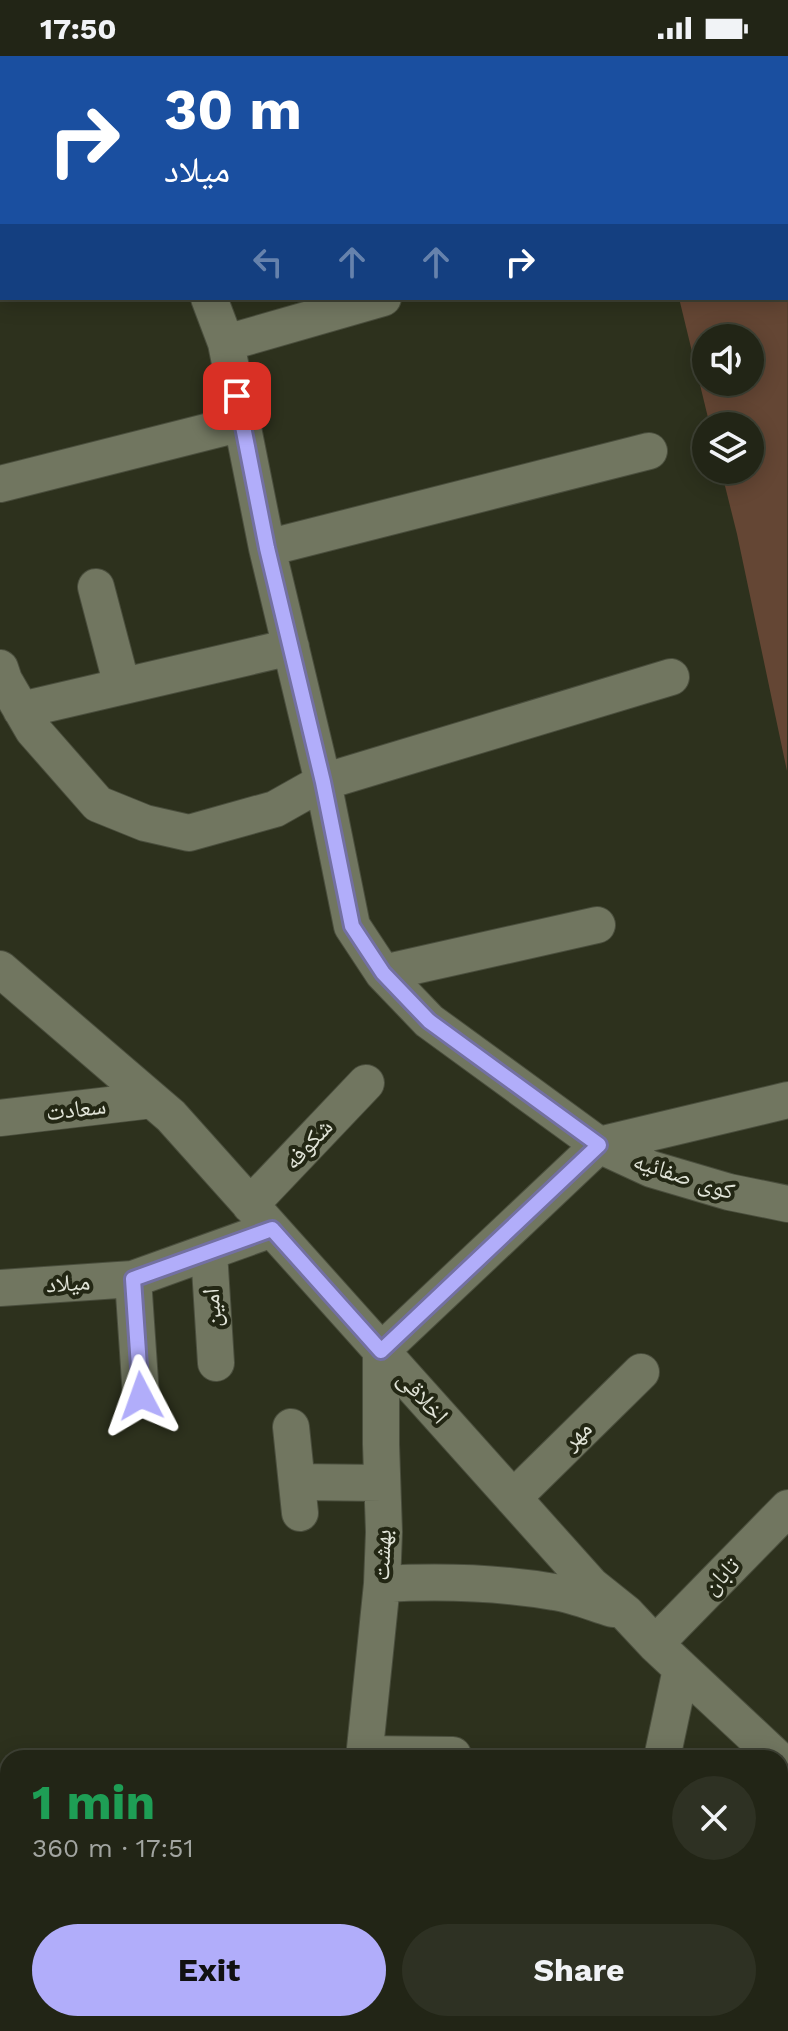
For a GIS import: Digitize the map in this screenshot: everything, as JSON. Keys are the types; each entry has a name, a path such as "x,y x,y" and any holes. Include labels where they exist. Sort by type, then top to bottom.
{"street":[{"name":"کوی صفائیه","path":"210,300 226,343 267,548 323,782 352,926 383,973 429,1021 599,1145 651,1169 729,1192 788,1204"},
{"path":"226,343 376,300"},
{"path":"0,484 242,423"},
{"path":"267,548 649,451"},
{"path":"96,587 122,686"},
{"path":"21,710 291,647"},
{"path":"0,668 33,730 98,804 145,823 189,833 275,809 323,782 671,677"},
{"path":"383,973 597,925"},
{"name":"اخلاقی","path":"0,969 171,1116 591,1585 626,1613 681,1669 769,1750"},
{"name":"شکوفه","path":"261,1217 366,1083"},
{"name":"سعادت","path":"0,1118 152,1100"},
{"path":"381,1351 599,1145 788,1100"},
{"name":"میلاد","path":"0,1288 133,1279 209,1252 261,1217"},
{"name":"امین","path":"209,1252 216,1363"},
{"path":"133,1279 141,1396"},
{"name":"بهشت","path":"365,1750 382,1584 381,1351"},
{"name":"مهر","path":"513,1498 641,1372"},
{"path":"291,1427 298,1497 382,1483"},
{"name":"تابان","path":"655,1644 788,1508"},
{"path":"382,1584 482,1583 556,1592 626,1613"},
{"path":"664,1750 681,1669"}],"shaded area":[{"path":"679,300 788,300 787,771 724,484 764,484 764,412 707,412 703,396 764,396 764,324 692,324 692,352"}],"route":[{"path":"141,1396 133,1279 272,1229 381,1351 599,1145 429,1021 383,973 352,926 323,782 267,548 237,396"}]}
